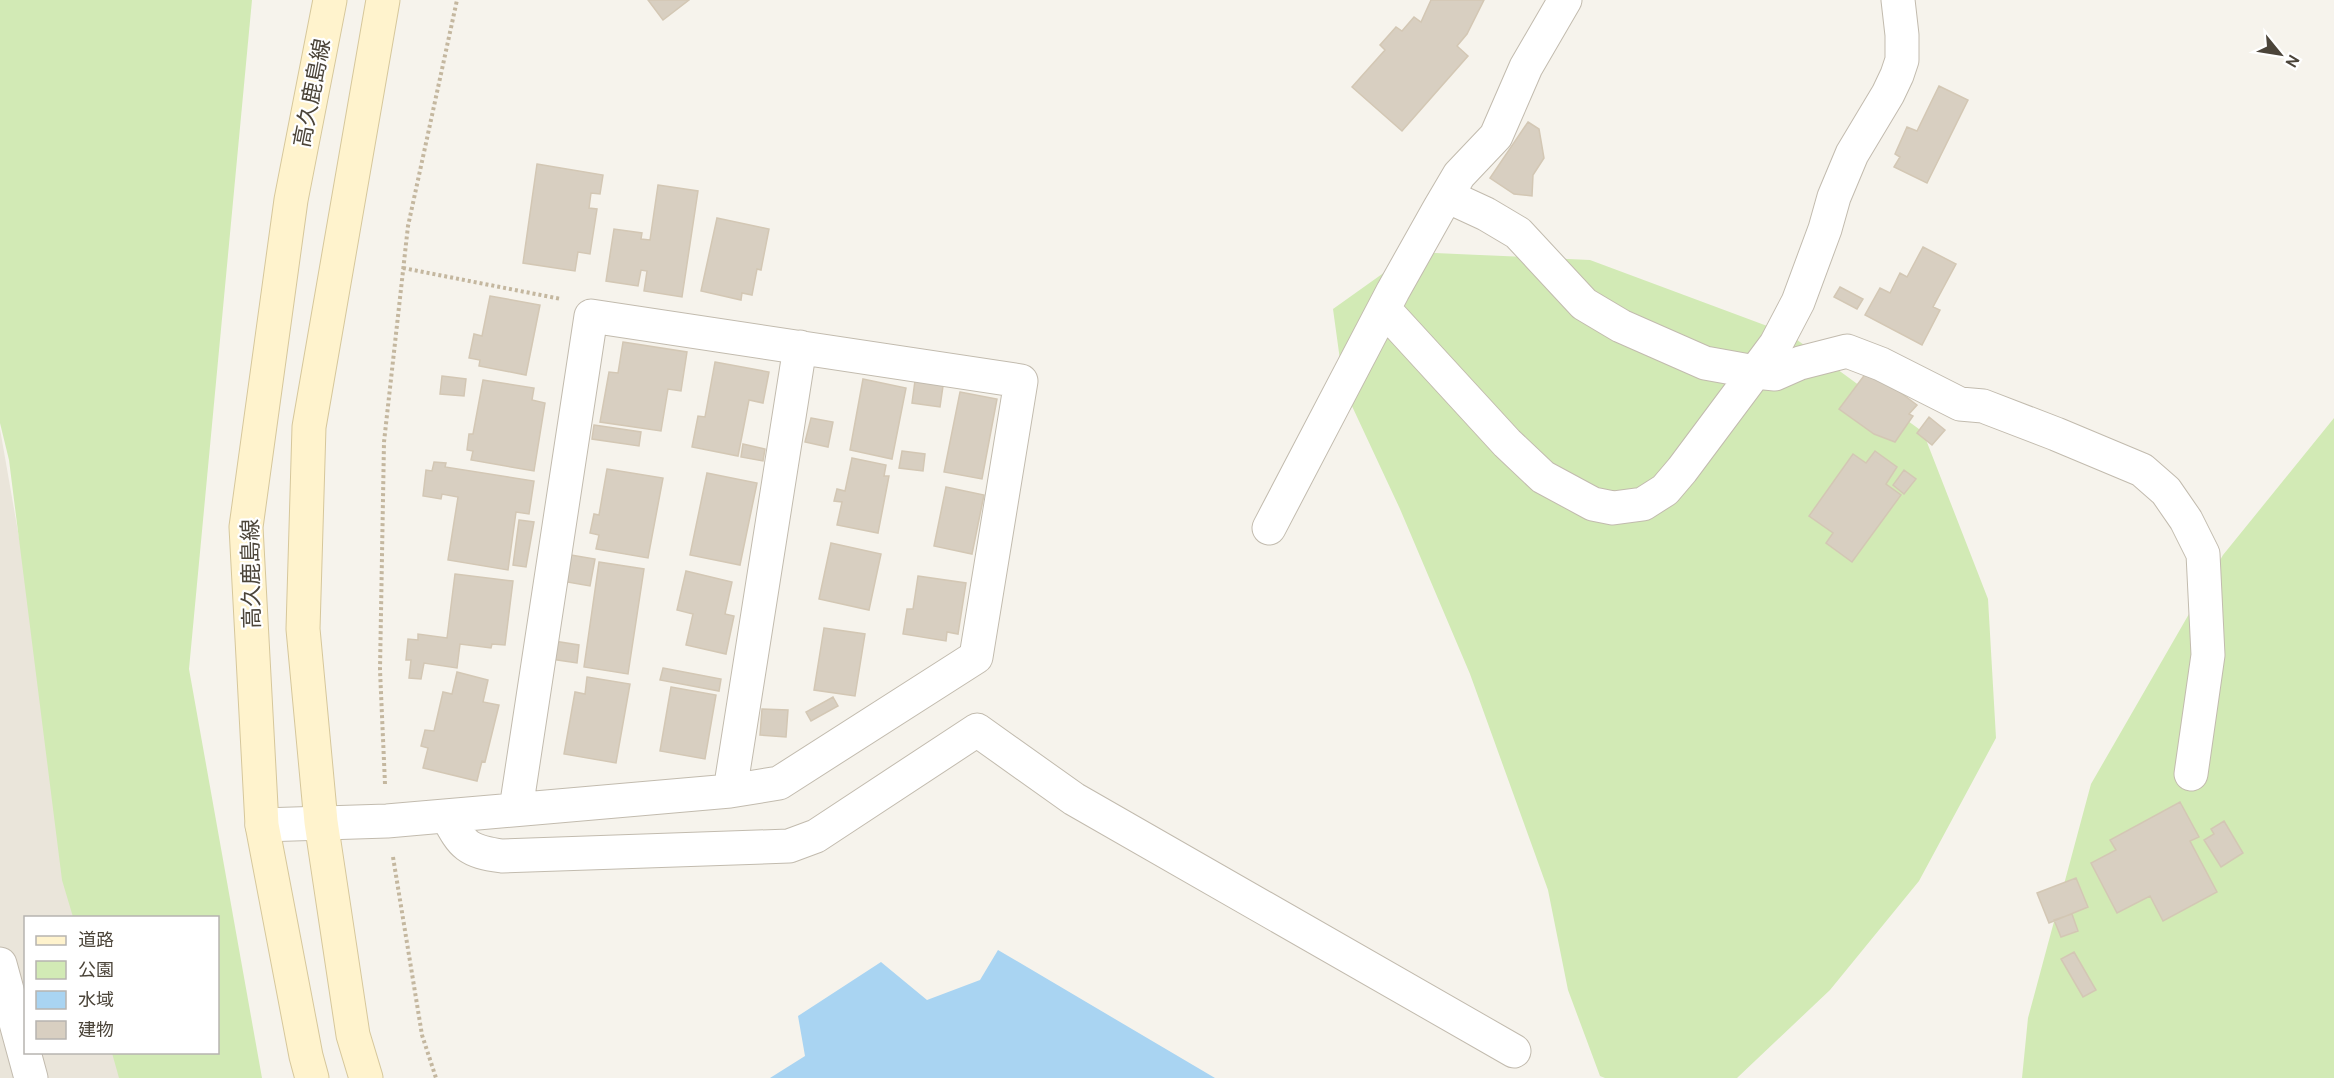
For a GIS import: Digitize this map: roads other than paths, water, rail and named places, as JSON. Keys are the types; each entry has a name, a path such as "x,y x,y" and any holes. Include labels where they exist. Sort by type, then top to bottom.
{"main road":[{"name":"高久鹿島線","path":"312,1078 262,825 246,527 291,200 330,0"},
{"path":"366,1078 353,1035 321,822 303,629 309,427 383,0"}],"street":[{"path":"1269,528 1384,309 1447,196 1459,176 1496,136 1526,67 1565,0"},
{"path":"1384,309 1507,443 1543,477 1593,504 1613,508 1643,504 1665,490 1776,344 1798,302 1825,229 1834,197 1852,154 1888,94 1902,60 1898,0"},
{"path":"1447,196 1486,214 1518,233 1584,304 1612,320 1705,363 1775,374 1800,363 1847,351 1881,364 1959,404 1983,406 2142,470 2166,491 2186,520 2203,554 2208,655 2191,774"},
{"path":"262,825 387,821 730,791 779,783 975,657 1021,381 591,316 516,809"},
{"path":"730,791 800,348"},
{"path":"447,816 459,839 477,852 502,856 789,846 816,836 977,730 1074,799 1514,1051"},
{"path":"0,964 24,1052"},
{"path":"24,1054 31,1078"}],"water":[{"path":"998,950 1215,1078 770,1078 805,1056 798,1016 881,962 927,1000 980,980"}]}
